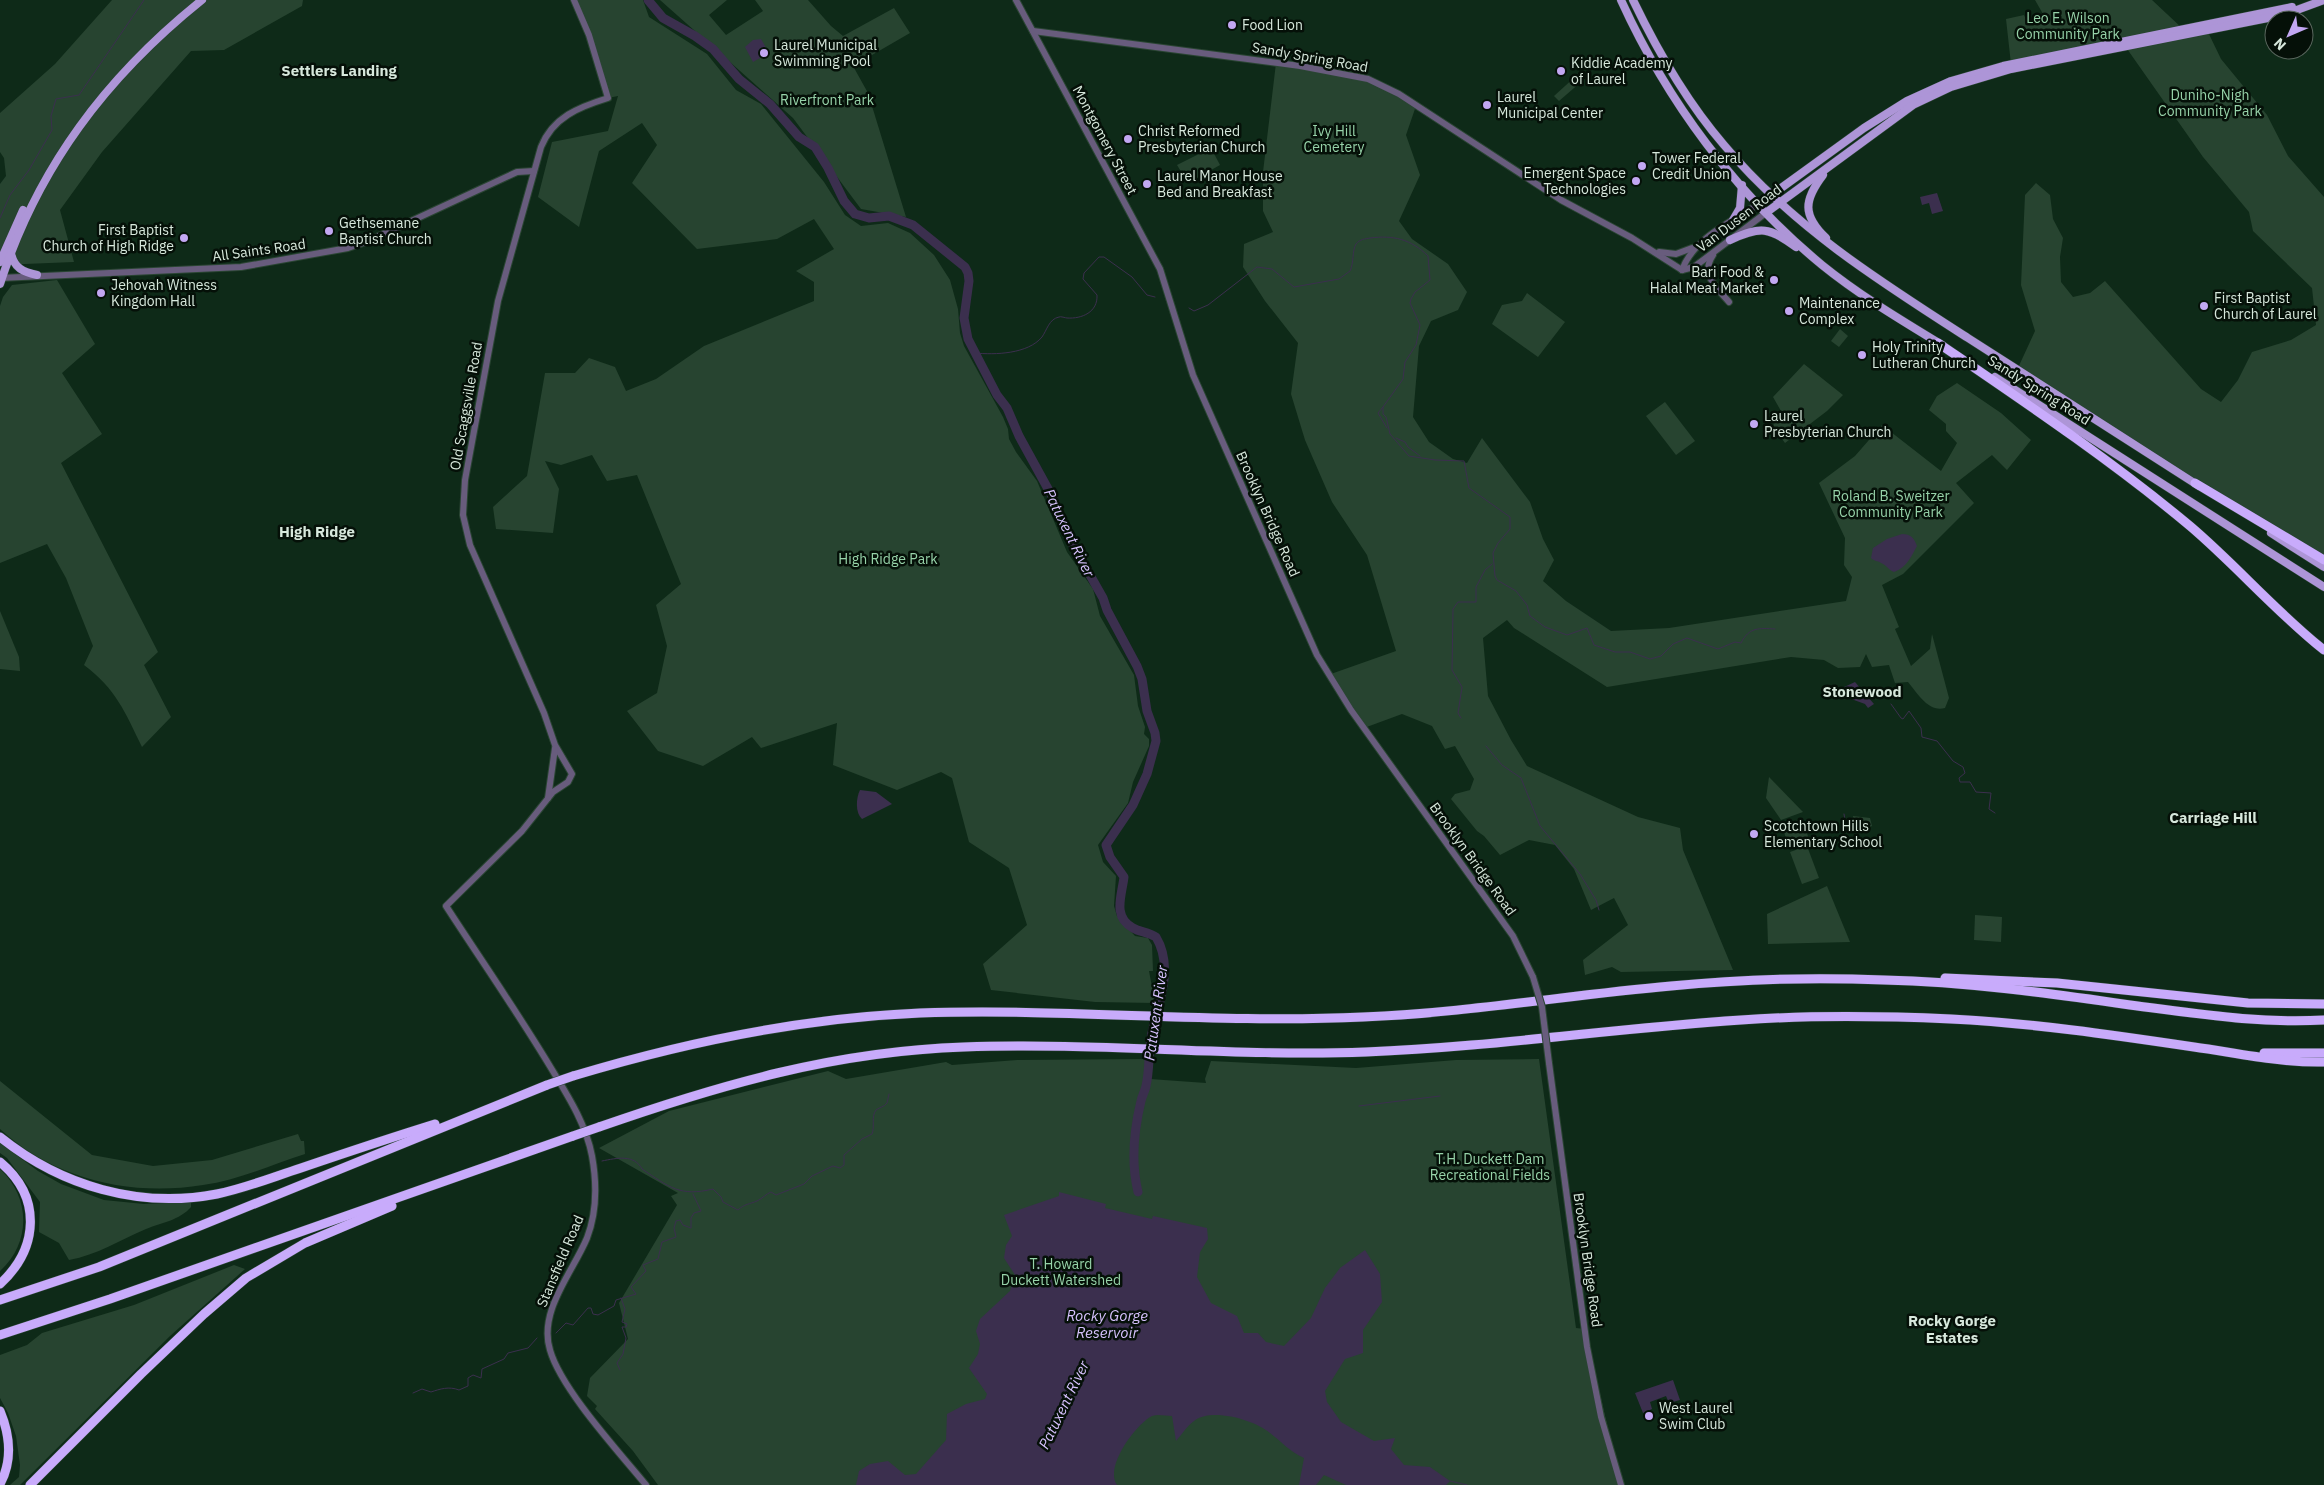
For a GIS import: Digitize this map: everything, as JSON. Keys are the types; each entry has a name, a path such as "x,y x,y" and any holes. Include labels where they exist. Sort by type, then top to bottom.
{"highway":[{"path":"1938,343 2046,418 2162,504 2212,546 2292,621 2324,648"},
{"path":"2195,483 2324,560"},
{"path":"0,1300 99,1267 488,1108 573,1076 685,1045 819,1022 945,1013 1211,1018 1367,1017 1458,1010 1674,986 1782,979 1883,980 1966,978 2011,980 2279,1005 2324,1004"},
{"path":"1883,980 2009,988 2213,1016 2247,1019 2324,1020"},
{"path":"2207,999 2324,1000"},
{"path":"0,1335 92,1305 702,1092 782,1070 898,1052 964,1047 1332,1053 1418,1050 1739,1020 1830,1016 1919,1018 2002,1023 2246,1052 2324,1053"},
{"path":"2199,1047 2280,1060 2324,1062"},
{"path":"0,1137 34,1162 73,1181 118,1194 181,1198 234,1189 488,1108"},
{"path":"0,1162 11,1172 24,1192 28,1203 31,1226 26,1248 20,1260 0,1284"},
{"path":"30,1485 204,1314 263,1266 323,1235 479,1170"},
{"path":"0,1411 5,1423 9,1448 6,1470 0,1484"}],"main road":[{"path":"0,254 31,196 72,136 112,85 162,33 202,0"},
{"name":"Sandy Spring Road","path":"1621,0 1655,68 1678,105 1707,144 1758,204 1806,251 1841,280 1938,343 2059,417 2324,587"},
{"name":"Sandy Spring Road","path":"1634,0 1665,62 1695,108 1725,147 1780,203 1818,237 1871,276 2324,567"},
{"name":"Van Dusen Road","path":"1758,204 1878,119 1907,101 1950,81 2011,64 2273,12 2315,0"},
{"name":"Van Dusen Road","path":"1767,212 1913,105 1960,83 2011,69 2283,15 2324,0"},
{"path":"1829,168 1810,195 1808,210 1810,218 1821,232 1871,276"},
{"path":"1,280 25,216 44,179"},
{"path":"1733,220 1740,208 1742,185"},
{"path":"0,262 16,224"},
{"path":"1730,240 1753,230 1772,232 1841,280"},
{"path":"11,251 13,262 18,268 36,275"}],"street":[{"name":"Old Scaggsville Road","path":"567,765 555,745 544,712 470,545 463,505 465,480 493,324 544,139 558,122 580,107 608,98 589,35 574,0"},
{"name":"Montgomery Street","path":"1016,0 1160,269 1167,293"},
{"name":"Sandy Spring Road","path":"1033,31 1300,66 1368,79 1399,94 1489,154 1682,270"},
{"name":"All Saints Road","path":"1,280 36,275 241,267 348,248 366,242 517,172 534,172"},
{"name":"Van Dusen Road","path":"1682,270 1688,256 1700,244 1758,204"},
{"name":"Van Dusen Road","path":"1682,270 1694,267 1767,212"},
{"path":"1653,251 1676,254 1686,252 1700,244"},
{"path":"1718,248 1709,261 1708,275 1729,302"},
{"name":"Brooklyn Bridge Road","path":"1167,293 1185,353 1201,395 1321,662 1350,710 1513,936 1534,977 1542,1007 1590,1365 1604,1430 1621,1485"},
{"name":"Old Scaggsville Road","path":"553,767 555,745"},
{"path":"562,763 567,765 572,774 570,780 556,789 548,799 553,767 562,763"},
{"path":"551,775 556,783 565,784"},
{"name":"Stansfield Road","path":"548,799 522,831 446,906 530,1034 572,1103 588,1141 596,1189 593,1217 587,1238 550,1315 549,1348 559,1372 646,1485"}],"green space":[{"path":"112,0 303,0 302,6 224,50 191,51 102,152 60,210 74,262 0,265 0,184 6,176 4,158 0,152 0,113 55,64"},
{"name":"High Ridge Park","path":"574,0 643,0 649,17 707,54 736,90 761,104 824,182 845,215 861,226 888,223 910,233 934,255 950,280 958,309 960,333 964,346 1003,417 1008,429 1009,439 1016,452 1037,481 1067,552 1093,589 1100,616 1134,675 1138,706 1145,727 1144,734 1149,739 1149,746 1133,782 1128,803 1098,845 1103,862 1116,876 1114,906 1117,916 1135,936 1148,938 1152,945 1153,971 1149,971 1155,1003 1095,1002 991,990 983,964 1027,925 1009,868 969,842 952,778 941,772 897,790 833,765 837,723 761,748 752,737 703,766 658,751 627,711 657,693 667,646 656,605 681,584 637,475 607,481 592,455 561,465 545,461 559,489 553,533 496,529 493,507 527,476 545,373 575,373 589,358 615,367 626,391 656,379 704,346 814,301 814,282 796,271 834,249 814,219 777,239 697,249 632,183 657,145 642,123 599,151 579,227 538,197 552,142 608,131 618,96 608,98"},
{"name":"Riverfront Park","path":"660,0 727,0 709,15 726,35 763,11 755,0 808,0 831,26 843,36 894,8 910,33 853,66 868,93 906,217 861,209 793,118"},
{"name":"Leo E. Wilson Community Park","path":"2035,0 2152,0 2183,29 2011,64 2006,19 2024,15 2028,24 2041,21 2037,15 2043,14"},
{"name":"Duniho-Nigh Community Park","path":"2207,30 2221,59 2267,115 2288,156 2324,197 2324,560 2017,370 2035,331 2021,285 2025,195 2036,183 2050,195 2053,219 2063,238 2060,257 2061,282 2073,297 2090,293 2105,281 2201,389 2221,402 2238,380 2252,352 2291,340 2316,325 2312,288 2253,231 2249,212 2203,157 2125,46"},
{"path":"1276,63 1350,74 1416,106 1406,135 1420,175 1399,221 1412,239 1448,264 1467,292 1458,310 1431,321 1419,346 1413,417 1429,442 1453,459 1467,463 1482,438 1530,502 1543,539 1554,560 1543,581 1566,601 1611,631 1669,628 1846,601 1852,577 1844,565 1845,538 1819,483 1855,456 1882,425 1941,471 1957,443 1946,431 1946,424 1929,410 1937,396 1957,383 2001,413 2031,440 2007,470 1992,455 1956,483 1974,503 1903,574 1882,585 1899,627 1895,629 1911,666 1930,649 1932,634 1949,698 1945,708 1939,709 1929,705 1908,682 1895,683 1889,665 1872,667 1866,654 1860,667 1838,668 1824,660 1791,657 1607,687 1514,628 1507,620 1483,638 1488,696 1527,766 1638,817 1680,828 1683,850 1733,970 1621,972 1612,967 1585,975 1583,960 1628,925 1614,898 1591,910 1574,869 1555,845 1529,840 1500,855 1484,836 1477,831 1451,799 1455,794 1470,790 1474,779 1455,746 1445,749 1432,726 1402,714 1364,728 1328,675 1396,651 1367,555 1332,502 1305,440 1291,394 1298,343 1265,301 1243,267 1244,244 1273,232 1263,211 1263,172"},
{"path":"1576,76 1581,82 1559,101 1554,96"},
{"path":"1211,148 1220,165 1188,183 1177,165"},
{"path":"57,280 95,344 62,373 102,434 61,463 158,652 144,665 171,717 142,747 125,712 112,692 84,665 93,646 66,578 47,544 0,563 0,306 3,297 12,285"},
{"path":"1527,293 1565,322 1538,357 1492,324 1502,305 1522,301"},
{"path":"1840,329 1848,336 1839,347 1831,341"},
{"path":"1804,364 1843,395 1827,411 1785,443 1774,428 1773,418 1781,411 1773,397"},
{"path":"1665,402 1695,441 1676,455 1646,416"},
{"path":"0,611 19,657 20,671 0,669"},
{"path":"1769,777 1803,812 1781,820 1766,798"},
{"path":"1853,816 1870,818 1872,826 1856,833 1852,822"},
{"path":"1802,819 1810,842 1789,849 1782,825"},
{"path":"1807,846 1819,878 1802,884 1790,852"},
{"path":"1827,886 1850,942 1768,944 1767,914"},
{"path":"1975,915 2002,917 2001,942 1974,940"},
{"name":"T. Howard Duckett Watershed","path":"1150,1059 1150,1079 1206,1083 1205,1079 1211,1061 1356,1068 1456,1060 1539,1059 1576,1328 1585,1329 1621,1485 658,1485 633,1451 595,1409 597,1406 587,1396 590,1378 628,1339 619,1303 677,1205 671,1196 678,1193 599,1148 669,1111 828,1071 846,1079 946,1062 952,1065 1017,1060"},
{"path":"0,1081 92,1155 153,1166 212,1160 298,1134 301,1141 304,1141 305,1154 242,1176 203,1185 176,1188 148,1188 121,1186 94,1180 44,1161 0,1129"},
{"path":"0,1143 38,1171 61,1184 104,1200 144,1204 187,1202 191,1203 191,1207 176,1218 146,1229 99,1251 69,1260 59,1243 39,1232 40,1202 7,1158 0,1153"},
{"path":"0,1169 17,1193 22,1207 23,1220 22,1234 17,1247 10,1260 0,1271"},
{"path":"234,1265 245,1269 170,1336 20,1485 10,1485 19,1477 20,1465 16,1436 8,1413 0,1398 0,1355 27,1345 42,1333 134,1305"}],"water":[{"path":"761,39 769,53 753,62 745,47 753,40"},
{"path":"1937,193 1943,211 1932,214 1929,203 1922,205 1920,197"},
{"path":"1902,534 1912,537 1917,546 1902,567 1894,572 1871,558 1873,548 1887,539"},
{"path":"1855,682 1874,704 1868,708 1865,704 1843,696 1842,688"},
{"path":"860,790 876,792 892,804 862,819 858,813 857,805"},
{"name":"Rocky Gorge Reservoir","path":"1059,1192 1106,1204 1105,1208 1152,1219 1153,1216 1207,1228 1208,1239 1200,1252 1197,1277 1211,1303 1237,1316 1244,1333 1258,1333 1266,1342 1284,1346 1311,1318 1325,1288 1340,1268 1365,1250 1380,1274 1382,1302 1363,1330 1363,1353 1345,1359 1325,1391 1327,1402 1341,1422 1374,1441 1395,1438 1391,1449 1404,1465 1430,1467 1450,1481 1446,1485 1346,1485 1324,1475 1316,1485 1299,1485 1304,1458 1290,1450 1263,1428 1233,1417 1211,1415 1194,1421 1176,1441 1172,1416 1159,1415 1152,1416 1138,1428 1118,1457 1114,1477 1117,1485 856,1485 859,1471 870,1464 888,1461 905,1475 916,1474 946,1440 947,1414 966,1404 985,1399 987,1394 969,1368 978,1354 980,1344 976,1331 980,1319 1010,1291 1015,1275 1004,1258 1006,1245 1012,1236 1004,1215 1059,1196"},
{"path":"1673,1380 1680,1400 1669,1403 1666,1396 1650,1402 1652,1409 1643,1413 1635,1393"}],"waterway":[{"path":"0,218 10,195 29,170 52,130 51,116 56,99 79,95 144,0"},
{"name":"Patuxent River","path":"648,0 663,18 695,36 713,49 739,79 770,104 799,137 815,147 828,168 844,201 855,214 869,218 889,216 913,225 965,267 969,281 964,318 968,339 997,395 1007,408 1019,436 1053,498 1073,545 1103,598 1107,610 1137,666 1142,679 1147,711 1156,741 1147,774 1133,805 1106,845 1110,857 1124,877 1120,898 1122,918 1133,928 1156,937 1164,960 1163,984 1152,1033 1146,1088 1141,1099 1135,1135 1134,1158 1138,1192"},
{"path":"1189,308 1194,311 1208,305 1257,267 1272,269 1294,287 1339,279 1350,271 1356,244 1363,240 1386,237 1408,242 1428,256 1430,280 1415,292 1411,299 1410,303 1420,325 1416,345 1405,362 1403,379 1383,407 1383,414 1386,417 1390,434 1409,456 1435,460 1464,461 1469,488 1510,517 1510,529 1498,543 1493,553 1495,576 1497,580 1516,591 1527,605 1530,616 1545,627 1567,635 1587,628 1594,645 1615,652 1630,652 1650,659 1661,656 1673,644 1687,638 1718,649 1735,642 1741,643 1751,631 1775,629"},
{"path":"975,353 992,354 1020,350 1036,343 1056,318 1083,316 1092,310 1097,301 1097,295 1083,279 1084,273 1099,257 1104,257 1132,277 1147,295 1155,297"},
{"path":"1383,407 1378,413 1387,428"},
{"path":"1396,438 1405,442 1408,447 1420,456"},
{"path":"1461,718 1458,713 1462,687 1452,670 1453,609 1458,602 1476,602 1476,587 1485,570 1492,564"},
{"path":"1891,704 1903,719 1909,711 1921,728 1922,737 1937,741 1953,761 1963,767 1965,773 1959,778 1960,782 1970,782 1976,792 1991,793 1989,809 1995,813"},
{"path":"1486,746 1502,765 1521,778 1540,826 1580,874 1596,900 1599,910"},
{"path":"1844,814 1845,820"},
{"path":"602,1161 619,1158 630,1159 639,1164 642,1169 675,1189 692,1192 713,1189 723,1202 738,1210 771,1192 776,1195 804,1184 812,1176 833,1166 840,1168 844,1165 844,1155 862,1139 872,1134 875,1112 887,1103 889,1094"},
{"path":"1359,1106 1440,1096"},
{"path":"556,1333 566,1323 573,1325 588,1308 591,1308 593,1314 598,1315 614,1306 616,1300 636,1294 631,1287 646,1271 643,1265 658,1259 662,1242 676,1237 674,1228 676,1221 680,1220 683,1225 691,1228 691,1218 694,1213 701,1211 693,1194"},
{"path":"620,1370 617,1363 623,1354 626,1338 622,1327 626,1327 627,1324 622,1322 625,1309 621,1298"},
{"path":"413,1393 422,1389 431,1392 448,1388 459,1390 468,1386 468,1378 473,1375 481,1378 482,1369 504,1359 508,1353 528,1348 537,1338"},
{"path":"1450,1481 1467,1485"}],"place":[{"name":"Food Lion","path":"1232,25"},
{"name":"Laurel Municipal Swimming Pool","path":"764,53"},
{"name":"Kiddie Academy of Laurel","path":"1561,71"},
{"name":"Laurel Municipal Center","path":"1487,105"},
{"name":"Christ Reformed Presbyterian Church","path":"1128,139"},
{"name":"Tower Federal Credit Union","path":"1642,166"},
{"name":"Emergent Space Technologies","path":"1636,181"},
{"name":"Laurel Manor House Bed and Breakfast","path":"1147,184"},
{"name":"Gethsemane Baptist Church","path":"329,231"},
{"name":"First Baptist Church of High Ridge","path":"184,238"},
{"name":"Bari Food & Halal Meat Market","path":"1774,280"},
{"name":"Jehovah Witness Kingdom Hall","path":"101,293"},
{"name":"First Baptist Church of Laurel","path":"2204,306"},
{"name":"Maintenance Complex","path":"1789,311"},
{"name":"Holy Trinity Lutheran Church","path":"1862,355"},
{"name":"Laurel Presbyterian Church","path":"1754,424"},
{"name":"Scotchtown Hills Elementary School","path":"1754,834"},
{"name":"West Laurel Swim Club","path":"1649,1416"}],"district":[{"name":"Settlers Landing","path":"339,71"},
{"name":"High Ridge","path":"317,532"},
{"name":"Stonewood","path":"1862,692"},
{"name":"Carriage Hill","path":"2213,818"},
{"name":"Rocky Gorge Estates","path":"1952,1330"}],"park label":[{"name":"Ivy Hill Cemetery","path":"1334,140"},
{"name":"Roland B. Sweitzer Community Park","path":"1891,504"},
{"name":"T.H. Duckett Dam Recreational Fields","path":"1490,1168"}]}
